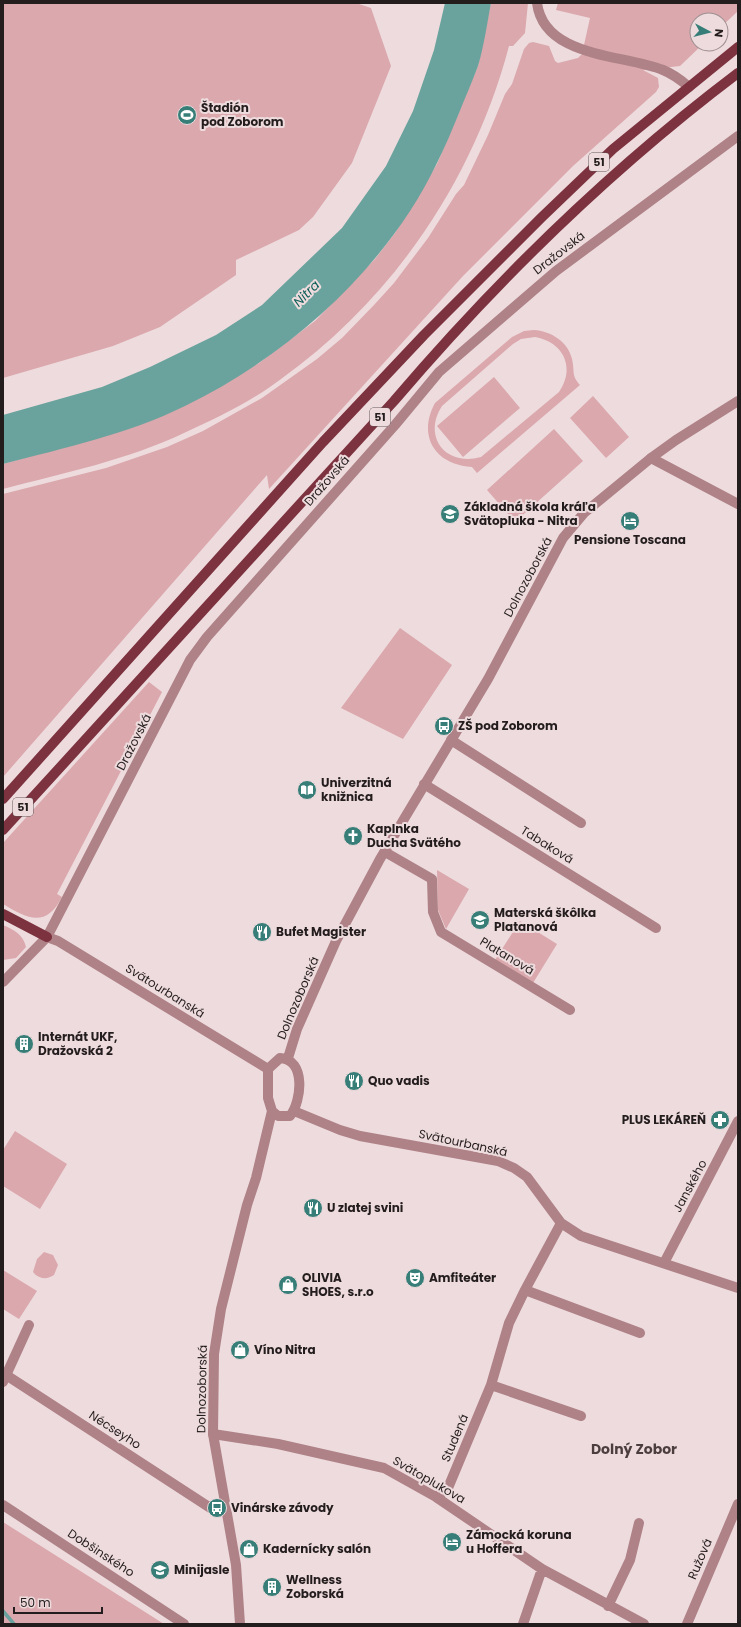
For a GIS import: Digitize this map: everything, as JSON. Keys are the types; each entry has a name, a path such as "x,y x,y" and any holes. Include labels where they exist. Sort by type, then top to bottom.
{"main road":[{"name":"51","path":"3,799 323,442 424,335 542,217 613,149 738,47"},
{"name":"51","path":"3,830 394,401 441,346 493,291 606,182 666,130 738,73"},
{"path":"3,914 47,937"}],"street":[{"path":"537,3 539,16 546,27 577,48 662,70 678,78 688,87"},
{"name":"Dražovská","path":"47,937 190,660 207,637 395,425 439,372 552,274 738,136"},
{"name":"Dolnozoborská","path":"288,1058 297,1029 336,941 424,784 488,679 563,538 584,513 651,458 676,440 738,401"},
{"path":"651,458 738,504"},
{"path":"451,740 581,823"},
{"name":"Tabaková","path":"424,784 656,928"},
{"name":"Platanová","path":"385,852 432,879 433,912 441,932 570,1010"},
{"path":"3,982 47,937"},
{"name":"Svätourbanská","path":"47,937 58,941 268,1070"},
{"name":"Dolnozoborská","path":"240,1624 235,1559 213,1434 214,1354 221,1309 246,1204 256,1178 272,1111 268,1098 268,1070 280,1058 288,1058 295,1064 298,1073 298,1102 294,1111"},
{"path":"272,1111 278,1116 283,1117 290,1116 294,1111"},
{"name":"Svätourbanská","path":"294,1111 347,1132 498,1161 514,1168 527,1177 561,1223 581,1236 594,1242 664,1263 738,1288"},
{"name":"Janského","path":"664,1263 738,1122"},
{"name":"Studená","path":"436,1497 448,1488 491,1385 509,1323 561,1223"},
{"path":"525,1290 640,1332"},
{"path":"4,1376 28,1325"},
{"name":"Nécseyho","path":"4,1376 212,1509"},
{"path":"491,1385 581,1416"},
{"name":"Svätoplukova","path":"213,1434 278,1444 384,1468 436,1497 542,1569 608,1606 644,1624"},
{"name":"Ružová","path":"687,1624 738,1504"},
{"name":"Dobšinského","path":"3,1505 184,1624"},
{"path":"608,1606 630,1560 639,1523"},
{"path":"523,1624 542,1569"}],"shaded area":[{"name":"Štadión pod Zoborom","path":"3,3 356,3 371,8 391,66 352,163 313,217 299,230 236,260 236,275 160,327 113,346 3,378"},
{"path":"491,3 528,3 525,33 513,46 509,46 494,95 474,143 451,189 424,232 393,274 359,312 322,347 281,379 258,395 222,415 162,443 140,451 95,465 3,489 3,464 119,431 184,406 259,363 315,321 375,259 395,233 437,164 478,66"},
{"path":"558,3 738,3 738,11 729,19 729,12 689,12 689,52 695,52 680,66 643,70 658,78 659,87 656,92 573,166 463,276 269,489 267,475 3,777 3,494 106,468 167,447 203,431 262,398 317,359 342,338 394,283 428,238 456,194 464,185 488,135 505,94 512,84 524,49 529,43 533,42 549,46 555,61 558,63 578,58 582,54 590,18 556,10"},
{"path":"534,330 546,332 558,338 567,347 570,353 574,376 580,385 477,473 472,467 459,465 448,461 439,455 433,447 429,437 428,427 430,415 435,403 512,337 524,331","holes":["535,337 553,344 564,357 566,374 564,383 559,392 481,457 468,459 457,458 441,447 436,438 435,428 436,418 442,406 513,344 521,339"]},
{"path":"494,377 520,408 463,457 437,426"},
{"path":"593,396 629,437 606,458 570,418"},
{"path":"554,429 583,461 515,522 487,490"},
{"path":"400,628 452,665 403,739 341,708"},
{"path":"149,682 162,692 57,894 62,897 56,907 43,917 36,918 28,917 3,904 3,843"},
{"path":"437,870 469,889 446,929 438,910"},
{"path":"520,921 557,944 533,983 495,960"},
{"path":"3,925 18,933 25,943 26,947 16,958 3,960"},
{"path":"15,1131 67,1164 40,1209 3,1186 3,1150"},
{"path":"44,1252 53,1255 58,1265 54,1275 46,1278 37,1276 33,1272 37,1259"},
{"path":"3,1270 37,1291 19,1319 3,1309"},
{"path":"3,1522 164,1624 3,1624"}],"water":[{"name":"Nitra","path":"445,3 491,3 484,43 478,66 443,151 416,202 391,239 362,273 331,305 297,335 224,385 185,406 141,425 72,446 3,464 3,415 102,387 150,367 216,335 262,305 342,228 386,166 413,111 434,50"}],"waterway":[{"path":"3,1611 14,1624"}],"place":[{"name":"Štadión pod Zoborom","path":"187,115"},
{"name":"Základná škola kráľa Svätopluka - Nitra","path":"450,514"},
{"name":"Pensione Toscana","path":"630,521"},
{"name":"ZŠ pod Zoborom","path":"444,726"},
{"name":"Univerzitná knižnica","path":"307,790"},
{"name":"Kaplnka Ducha Svätého","path":"353,836"},
{"name":"Materská škôlka Platanová","path":"480,920"},
{"name":"Bufet Magister","path":"262,932"},
{"name":"Internát UKF, Dražovská 2","path":"24,1044"},
{"name":"Quo vadis","path":"354,1081"},
{"name":"PLUS LEKÁREŇ","path":"720,1120"},
{"name":"U zlatej svini","path":"313,1208"},
{"name":"Amfiteáter","path":"415,1278"},
{"name":"OLIVIA SHOES, s.r.o","path":"288,1285"},
{"name":"Víno Nitra","path":"240,1350"},
{"name":"Vinárske závody","path":"217,1508"},
{"name":"Zámocká koruna u Hoffera","path":"452,1542"},
{"name":"Kadernícky salón","path":"249,1549"},
{"name":"Minijasle","path":"160,1570"},
{"name":"Wellness Zoborská","path":"272,1587"}],"district":[{"name":"Dolný Zobor","path":"634,1449"}]}
